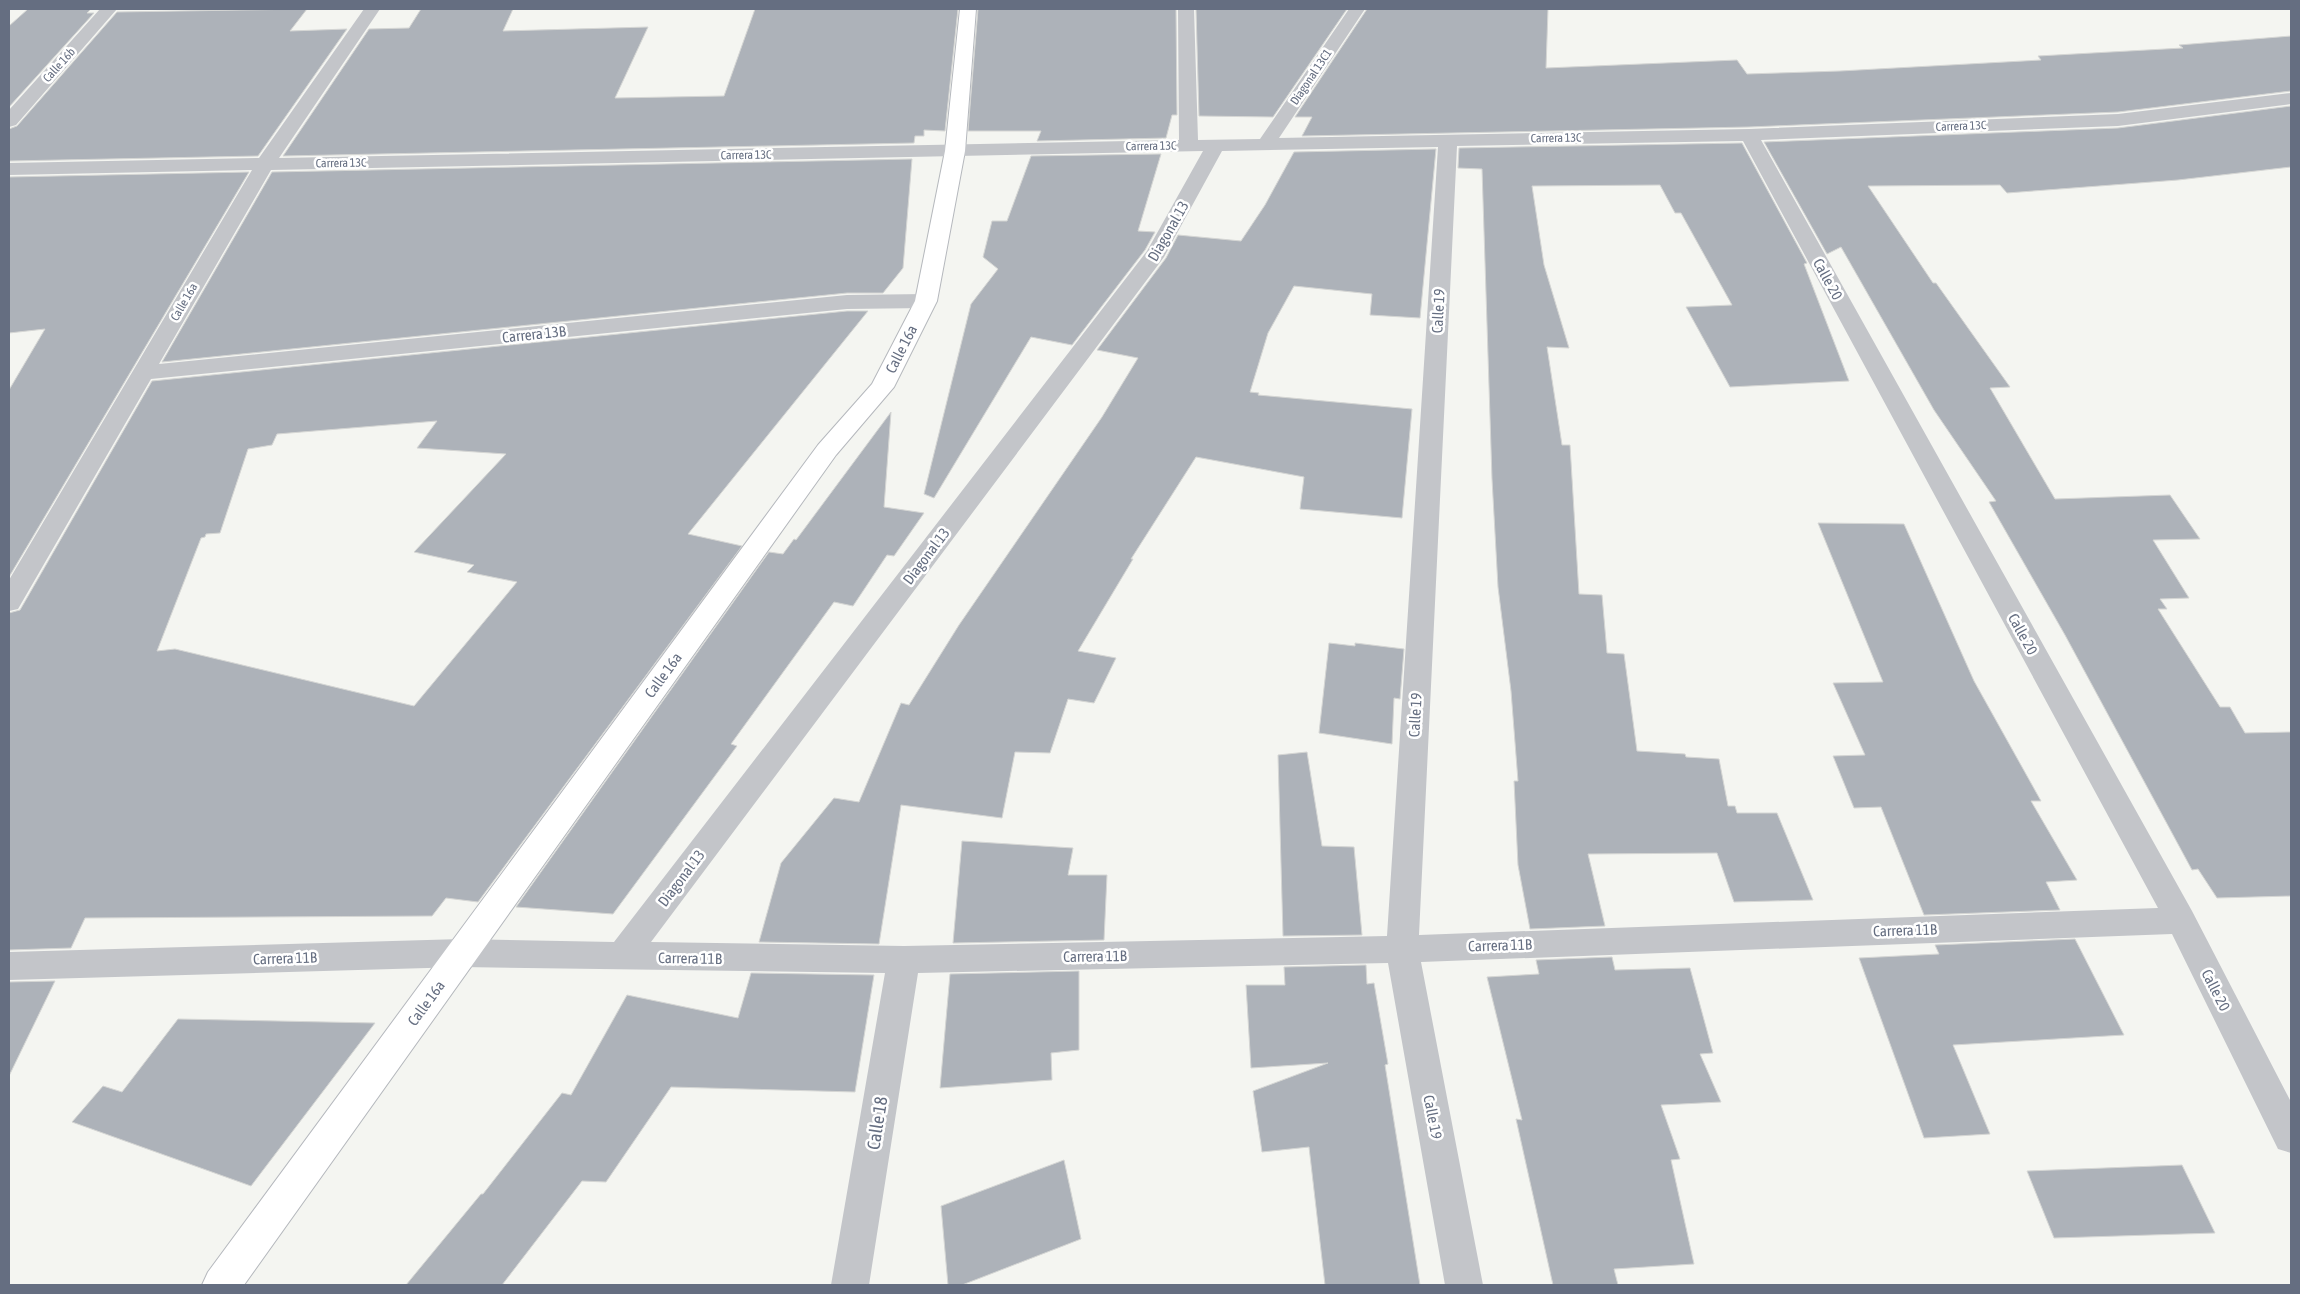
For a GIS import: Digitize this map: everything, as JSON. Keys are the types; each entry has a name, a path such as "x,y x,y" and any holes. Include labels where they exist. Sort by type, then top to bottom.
{"main road":[{"name":"Calle 16a","path":"220,1285 826,450 882,387 926,301 955,151 968,9"}],"street":[{"name":"Calle 16b","path":"9,121 110,9"},
{"name":"Calle 16a","path":"9,602 265,164 372,9"},
{"path":"1186,9 1189,145"},
{"name":"Diagonal 13C1","path":"1266,144 1357,9"},
{"name":"Carrera 13C","path":"9,169 1748,135 2118,120 2291,98"},
{"name":"Calle 20","path":"1748,135 2181,920 2291,1137"},
{"name":"Calle 19","path":"1448,140 1402,949 1464,1285"},
{"name":"Diagonal 13","path":"621,957 1157,254 1216,145"},
{"name":"Carrera 13B","path":"143,373 847,302 926,301"},
{"name":"Carrera 11B","path":"9,966 462,953 904,960 1402,949 2181,920"},
{"name":"Calle 18","path":"850,1285 904,960"}],"building":[{"path":"28,9 91,9 87,13 94,13 9,107 9,26"},
{"path":"307,9 290,31 347,29 258,156 9,161 9,129 17,126 117,12"},
{"path":"421,9 513,9 503,31 648,27 615,98 724,96 755,9 958,9 945,131 924,130 924,136 915,136 914,143 283,156 369,29 409,28"},
{"path":"978,9 1176,9 1177,115 1172,115 1166,138 1037,141 1041,131 968,131"},
{"path":"1196,9 1347,9 1273,117 1199,116"},
{"path":"1367,9 1548,9 1546,68 1737,60 1747,74 2041,60 2038,56 2183,48 2179,45 2291,36 2291,91 2118,112 1749,127 1302,136 1312,117 1295,117"},
{"path":"2291,106 2291,167 2178,180 2007,193 2000,185 1868,186 1933,283 1936,283 2010,387 1990,388 2055,499 2170,495 2200,539 2153,540 2189,598 2160,599 2167,609 2158,609 2220,707 2230,707 2245,733 2291,732 2291,896 2217,898 2198,869 2192,870 2065,635 1989,502 1996,501 1934,410 1841,247 1827,254 1764,142 2118,128"},
{"path":"1742,143 1807,263 1804,264 1849,381 1730,387 1686,307 1732,305 1681,213 1675,213 1660,185 1532,186 1544,265 1569,348 1547,347 1562,445 1570,445 1579,594 1602,595 1607,653 1624,654 1637,751 1685,754 1686,757 1719,759 1728,806 1735,806 1737,813 1777,813 1813,900 1734,902 1717,853 1588,854 1605,926 1530,929 1518,865 1514,781 1518,781 1511,691 1498,587 1492,479 1482,169 1458,168 1459,148"},
{"path":"1436,149 1420,318 1370,315 1372,294 1294,286 1268,333 1250,392 1259,393 1258,395 1412,409 1402,518 1300,509 1304,477 1196,457 1131,559 1133,559 1078,651 1116,658 1094,703 1068,699 1050,753 1015,752 1002,818 901,805 879,944 759,942 781,863 834,798 859,802 901,703 909,705 959,625 1102,417 1138,358 1097,350 1166,258 1178,235 1241,241 1265,205 1294,152"},
{"path":"1161,154 1138,231 1155,232 1145,250 1072,345 1031,337 934,498 924,494 971,304 998,269 983,257 992,221 1007,221 1031,156"},
{"path":"912,159 903,268 883,293 847,293 162,362 272,172"},
{"path":"249,172 9,577 9,390 45,329 9,333 9,177"},
{"path":"847,311 868,311 688,534 742,546 478,902 446,898 432,916 85,918 71,948 9,950 9,613 20,610 152,381","holes":["437,421 417,448 506,454 414,552 474,565 467,572 517,582 414,706 175,649 157,651 201,538 205,537 206,534 220,533 248,449 272,445 277,434"]},
{"path":"891,412 884,507 924,513 894,556 887,555 853,606 834,602 731,744 737,746 613,914 516,907 769,552 783,554 794,539 796,540"},
{"path":"1818,523 1904,524 1974,681 2041,801 2031,801 2077,880 2046,882 2060,910 1924,915 1881,807 1854,808 1833,756 1865,755 1833,683 1883,682"},
{"path":"1329,643 1355,646 1355,643 1404,649 1400,699 1394,698 1392,744 1319,733"},
{"path":"1307,752 1322,846 1354,847 1362,935 1283,936 1278,755"},
{"path":"962,841 1073,848 1068,875 1107,875 1104,940 953,943"},
{"path":"2075,939 2124,1035 1953,1045 1990,1134 1924,1138 1859,958 1939,954 1935,945"},
{"path":"1612,957 1615,970 1690,968 1713,1053 1700,1054 1721,1102 1661,1105 1680,1159 1671,1160 1694,1264 1614,1269 1618,1285 1553,1285 1516,1119 1522,1120 1487,977 1539,974 1536,960"},
{"path":"1366,965 1367,984 1374,983 1388,1064 1385,1065 1420,1285 1325,1285 1309,1147 1262,1152 1253,1091 1328,1063 1251,1068 1246,985 1285,985 1284,967"},
{"path":"1079,971 1079,1050 1051,1053 1052,1080 940,1088 950,974"},
{"path":"751,973 874,975 855,1092 671,1087 606,1182 582,1181 502,1285 406,1285 481,1194 483,1194 562,1093 571,1095 627,995 738,1018"},
{"path":"55,981 9,1076 9,982"},
{"path":"178,1019 375,1023 251,1186 72,1122 103,1086 122,1092"},
{"path":"1064,1160 1081,1239 962,1285 948,1285 941,1206"},
{"path":"2182,1165 2215,1233 2054,1238 2027,1171"}]}
